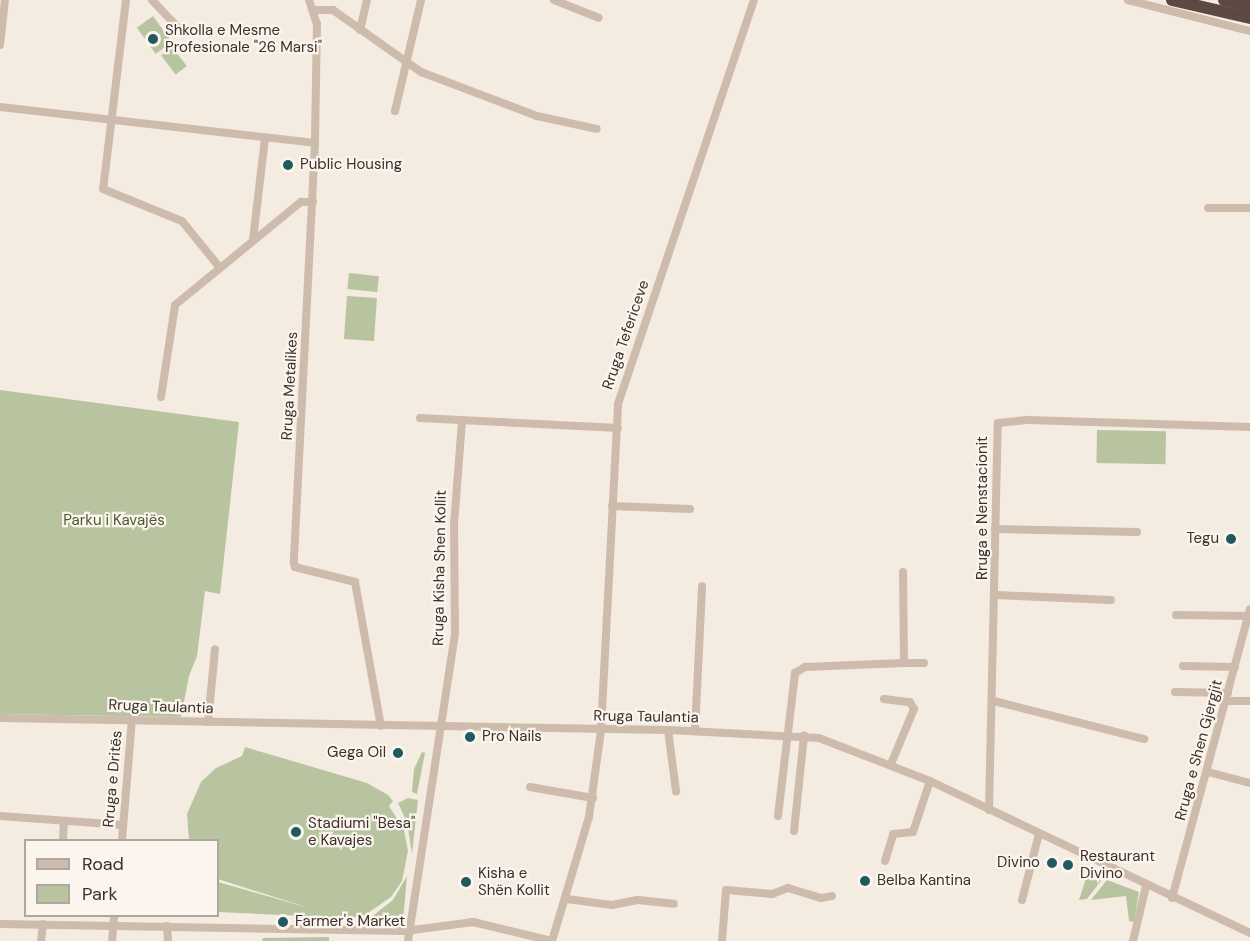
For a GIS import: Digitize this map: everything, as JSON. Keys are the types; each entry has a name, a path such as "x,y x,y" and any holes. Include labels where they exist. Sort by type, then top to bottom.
{"highway":[{"path":"1172,0 1250,18"},
{"path":"1224,0 1250,6"}],"street":[{"path":"0,45 5,0"},
{"path":"126,0 103,189 173,215 191,229 220,268"},
{"path":"152,0 182,32"},
{"name":"Rruga Metalikes","path":"309,0 314,10 315,143 294,562 295,567 355,582 381,726"},
{"path":"360,30 367,0"},
{"path":"395,111 404,63 421,0"},
{"path":"554,0 599,18"},
{"name":"Rruga Tefericeve","path":"552,941 567,899 593,798 601,730 612,506 621,390 754,0"},
{"path":"1128,0 1250,31"},
{"path":"314,10 333,10 404,63 537,116 597,129"},
{"path":"0,107 315,143"},
{"path":"254,240 265,138"},
{"path":"161,397 173,309 301,202 313,202"},
{"path":"1208,208 1250,208"},
{"path":"420,418 618,428"},
{"name":"Rruga e Nenstacionit","path":"989,810 994,701 997,427 1003,420 1250,427"},
{"name":"Rruga Kisha Shen Kollit","path":"408,941 438,729 455,633 454,525 462,421"},
{"path":"612,506 690,508"},
{"path":"995,529 1137,532"},
{"path":"903,572 904,663"},
{"path":"695,731 702,586"},
{"path":"996,595 1111,600"},
{"path":"1176,615 1249,613"},
{"name":"Rruga e Shen Gjergjit","path":"1172,898 1208,772 1249,613"},
{"path":"208,722 215,649"},
{"path":"778,816 797,670 924,663"},
{"path":"1183,666 1234,667"},
{"path":"1175,692 1250,701"},
{"path":"884,699 910,702 914,709 891,764"},
{"path":"994,701 1144,739"},
{"name":"Rruga Taulantia","path":"0,717 438,729 668,730 804,736 833,742 930,781 1146,886 1250,933"},
{"name":"Rruga e Dritës","path":"122,839 132,719"},
{"path":"668,730 676,790"},
{"path":"794,831 804,736"},
{"path":"1208,772 1250,783"},
{"path":"885,861 893,834 913,832 930,781"},
{"path":"530,787 593,798"},
{"path":"0,816 123,825"},
{"path":"63,839 64,821"},
{"path":"1022,900 1039,834"},
{"path":"1133,941 1146,886"},
{"path":"722,941 726,890 772,894 788,888 821,898 832,896"},
{"path":"567,899 612,905 638,900 674,904"},
{"path":"112,941 114,917"},
{"path":"0,924 410,930 473,922 552,941"},
{"path":"41,941 43,924"},
{"path":"167,926 168,941"}],"green space":[{"path":"153,16 172,42 156,54 137,28"},
{"path":"172,47 187,66 176,75 161,56"},
{"path":"349,273 379,276 377,292 347,289"},
{"path":"347,296 377,298 374,341 344,339"},
{"name":"Parku i Kavajës","path":"0,390 239,422 220,594 205,591 197,656 189,676 181,717 0,714"},
{"path":"1097,430 1166,431 1165,464 1096,463"},
{"name":"Stadiumi \"Besa\" e Kavajes","path":"245,747 367,783 388,795 393,801 389,806 404,830 408,851 402,881 391,897 365,915 348,918 219,912 219,882 312,909 219,879 219,839 189,839 187,814 201,782 216,768 242,756"},
{"path":"422,752 425,753 417,794 412,792 414,769"},
{"path":"408,798 418,800 412,854 407,822 398,803"},
{"path":"1088,872 1103,878 1087,899 1079,900"},
{"path":"407,876 403,922 365,922 393,900"},
{"path":"1107,880 1139,892 1134,922 1129,921 1126,896 1091,900"},
{"path":"329,937 329,941 262,941 263,938"}],"place":[{"name":"Shkolla e Mesme Profesionale \"26 Marsi\"","path":"153,39"},
{"name":"Public Housing","path":"288,165"},
{"name":"Tegu","path":"1231,539"},
{"name":"Pro Nails","path":"470,737"},
{"name":"Gega Oil","path":"398,753"},
{"name":"Stadiumi \"Besa\" e Kavajes","path":"296,832"},
{"name":"Divino","path":"1052,863"},
{"name":"Restaurant Divino","path":"1068,865"},
{"name":"Belba Kantina","path":"865,881"},
{"name":"Kisha e Shën Kollit","path":"466,882"},
{"name":"Farmer's Market","path":"283,922"}]}
